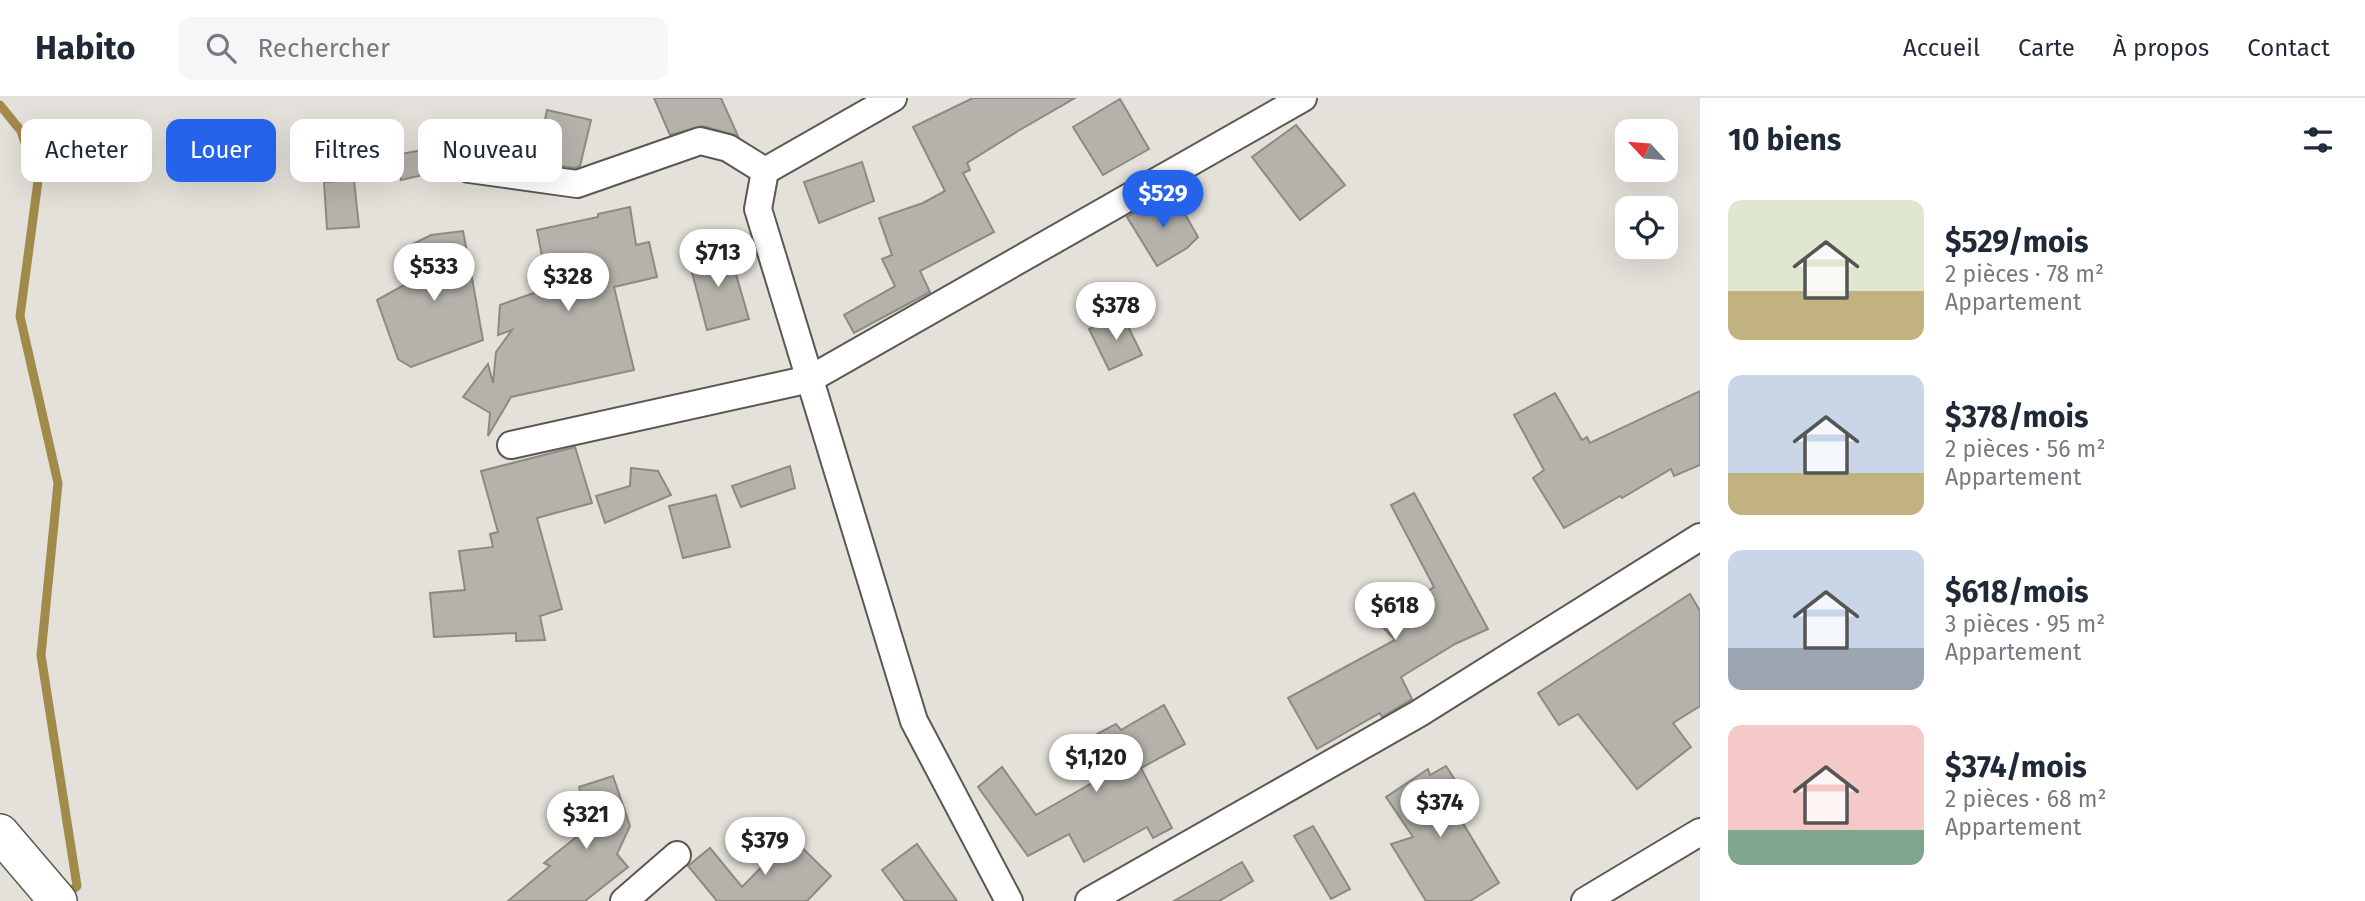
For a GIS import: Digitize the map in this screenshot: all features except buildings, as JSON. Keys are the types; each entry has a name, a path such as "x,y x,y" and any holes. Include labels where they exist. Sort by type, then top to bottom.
{"main road":[{"path":"7,842 58,901"}],"street":[{"path":"893,98 765,171 758,209 914,721 1009,901"},
{"path":"511,444 810,379 1303,98"},
{"path":"562,182 578,184 700,141 728,148 765,171"},
{"path":"1089,901 1418,714 1700,537"},
{"path":"1585,901 1700,832"},
{"path":"624,901 677,855"}],"waterway":[{"path":"0,105 21,131 38,181 20,316 58,483 41,655 77,886 64,897"}]}
